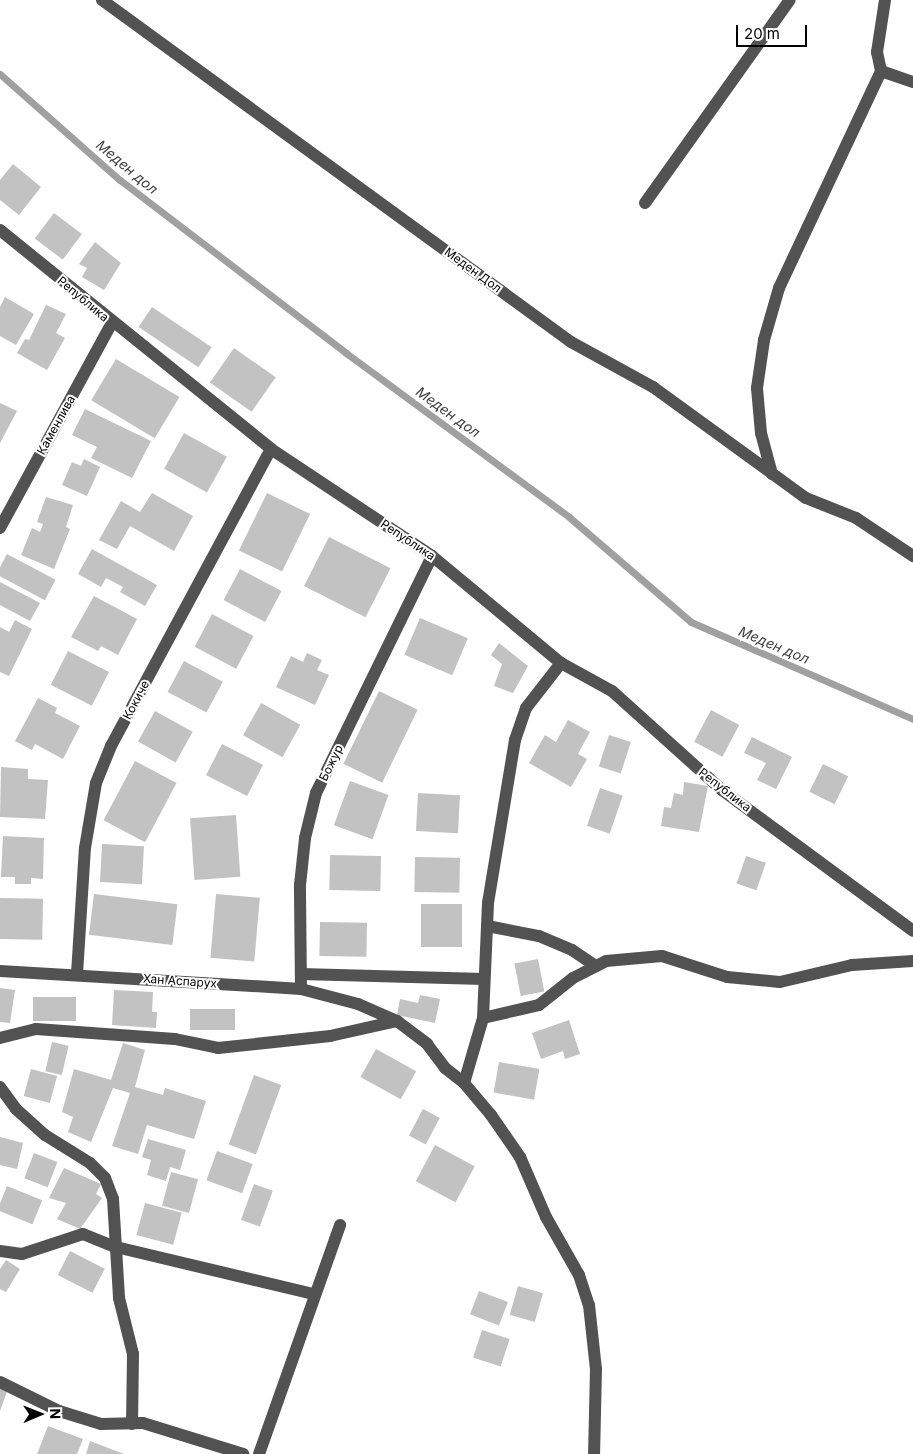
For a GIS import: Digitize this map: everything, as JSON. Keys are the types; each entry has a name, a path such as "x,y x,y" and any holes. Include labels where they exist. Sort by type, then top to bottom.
{"street":[{"name":"Меден Дол","path":"102,0 571,342 653,387 806,498 856,518 913,556"},
{"path":"645,203 790,0"},
{"path":"772,474 761,433 757,388 764,340 779,288 881,71 877,52 885,0"},
{"path":"881,71 913,82"},
{"name":"Република","path":"0,230 112,323 272,449 432,556 560,663 612,691 722,790 812,854 913,931"},
{"name":"Каменлива","path":"0,528 112,323"},
{"name":"Кокиче","path":"77,974 85,848 96,783 111,746 272,449"},
{"name":"Божур","path":"301,989 300,885 305,838 316,793 432,556"},
{"path":"464,1083 483,1018 488,902 516,740 526,708 560,663"},
{"path":"487,926 539,936 572,950 596,966"},
{"path":"483,1018 539,1005 573,978 606,961 662,956 727,977 780,982 801,980 852,965 913,961"},
{"name":"Хан Аспарух","path":"0,971 77,974 301,989 358,1004 397,1021 427,1044 445,1068 464,1083 520,1157 546,1216 579,1276 589,1306 596,1369 594,1454"},
{"path":"301,974 484,978"},
{"path":"0,1038 36,1029 71,1030 175,1039 218,1048 330,1036 397,1021"},
{"path":"0,1087 16,1109 45,1135 90,1163 105,1178 113,1199 119,1298 133,1354 132,1424"},
{"path":"259,1454 314,1294 340,1225"},
{"path":"0,1251 22,1254 83,1234 116,1247 314,1294"},
{"path":"0,1382 59,1411 101,1424 143,1423 243,1454"}],"building":[{"path":"13,164 41,187 19,215 0,200 0,180"},
{"path":"54,213 82,234 63,260 35,239"},
{"path":"95,242 121,263 104,290 82,277 87,268 79,264"},
{"path":"5,297 34,314 16,345 0,336 0,307"},
{"path":"46,305 66,314 56,333 65,338 47,370 17,353 25,339 29,340"},
{"path":"152,307 212,347 198,367 139,327"},
{"path":"234,348 276,377 252,412 210,382"},
{"path":"116,359 179,397 155,438 91,400"},
{"path":"0,403 17,411 0,443"},
{"path":"85,409 151,441 132,478 91,458 97,447 72,435"},
{"path":"184,433 227,457 207,493 164,469"},
{"path":"84,459 100,467 87,496 62,485 72,462 81,466"},
{"path":"152,493 193,516 174,551 130,526 117,549 99,540 121,501 140,512"},
{"path":"267,493 310,514 282,572 239,551"},
{"path":"46,497 73,505 66,527 70,529 54,569 21,555 32,528 40,532 43,524 37,522"},
{"path":"329,537 390,568 366,617 304,586"},
{"path":"92,549 157,585 145,606 120,592 123,587 106,578 101,587 78,574"},
{"path":"7,554 56,580 45,600 0,576 0,567"},
{"path":"240,569 281,591 265,622 224,600"},
{"path":"0,582 40,603 30,621 0,605"},
{"path":"94,596 137,619 118,655 101,646 98,651 71,637"},
{"path":"212,614 253,636 236,669 195,647"},
{"path":"420,618 468,638 452,675 404,655"},
{"path":"15,620 32,629 9,676 0,672 0,627 9,632"},
{"path":"499,643 528,666 513,693 494,686 502,664 491,655"},
{"path":"68,651 109,672 92,706 51,685"},
{"path":"307,653 322,660 317,670 329,675 315,705 276,687 291,656 303,662"},
{"path":"184,661 223,682 206,713 168,692"},
{"path":"379,691 418,710 382,783 343,764"},
{"path":"38,698 57,708 55,713 80,726 63,759 35,744 32,750 15,741"},
{"path":"261,703 300,725 282,757 243,735"},
{"path":"711,710 739,725 722,757 694,742"},
{"path":"155,711 193,732 176,762 138,742"},
{"path":"568,720 590,732 578,754 587,759 571,787 529,763 545,735 556,742"},
{"path":"609,735 631,742 621,773 599,766"},
{"path":"752,737 792,757 776,789 757,780 766,763 744,753"},
{"path":"222,744 263,765 247,796 206,775"},
{"path":"135,761 176,783 145,842 104,820"},
{"path":"823,764 848,776 835,804 809,792"},
{"path":"1,767 28,769 28,779 48,780 45,819 0,817"},
{"path":"350,781 389,795 372,839 334,825"},
{"path":"684,782 708,786 699,832 661,826 664,807 671,808 674,793 683,795"},
{"path":"600,788 623,796 610,834 587,826"},
{"path":"418,793 460,795 458,833 416,831"},
{"path":"236,815 240,877 194,880 190,818"},
{"path":"3,836 44,838 43,879 31,878 31,884 15,884 15,877 1,877"},
{"path":"102,844 144,846 142,884 100,882"},
{"path":"330,855 381,856 380,891 329,890"},
{"path":"746,856 766,863 756,890 737,883"},
{"path":"415,857 460,858 459,893 414,892"},
{"path":"94,894 177,904 172,945 89,935"},
{"path":"216,894 260,898 254,962 210,958"},
{"path":"0,898 43,899 42,940 0,939"},
{"path":"421,904 462,904 462,947 421,947"},
{"path":"320,922 367,923 366,957 319,956"},
{"path":"538,959 544,991 521,996 514,964"},
{"path":"0,988 15,990 10,1023 0,1022"},
{"path":"114,990 153,992 152,1012 157,1012 156,1028 112,1025"},
{"path":"420,995 440,999 435,1023 397,1015 400,999 418,1003"},
{"path":"33,997 76,997 76,1021 33,1021"},
{"path":"190,1009 235,1009 235,1030 190,1030"},
{"path":"569,1020 580,1054 565,1059 563,1051 541,1059 532,1033"},
{"path":"52,1042 69,1046 62,1075 45,1071"},
{"path":"123,1043 145,1050 135,1087 163,1095 165,1088 206,1101 194,1139 147,1125 138,1154 112,1146 130,1093 113,1088 91,1142 68,1132 73,1117 62,1112 74,1069 111,1080"},
{"path":"376,1049 416,1071 401,1099 360,1077"},
{"path":"499,1062 539,1069 534,1100 494,1093"},
{"path":"31,1069 57,1076 50,1103 24,1096"},
{"path":"254,1075 281,1085 256,1154 229,1145"},
{"path":"423,1109 440,1118 426,1144 409,1135"},
{"path":"0,1137 23,1143 17,1169 0,1165"},
{"path":"148,1139 186,1150 180,1170 170,1167 166,1181 147,1175 151,1160 142,1157"},
{"path":"435,1145 475,1166 455,1202 416,1181"},
{"path":"217,1151 253,1164 242,1193 206,1180"},
{"path":"34,1153 57,1162 48,1187 24,1178"},
{"path":"64,1168 101,1184 96,1194 102,1198 80,1229 57,1219 66,1203 49,1198"},
{"path":"171,1172 198,1179 189,1213 162,1206"},
{"path":"254,1184 273,1191 260,1227 241,1220"},
{"path":"7,1186 42,1200 32,1224 0,1211 0,1203"},
{"path":"145,1203 182,1213 173,1245 136,1235"},
{"path":"70,1251 105,1269 92,1293 58,1275"},
{"path":"6,1260 20,1269 6,1292 0,1289 0,1269"},
{"path":"518,1286 543,1293 535,1322 510,1315"},
{"path":"479,1291 508,1302 499,1325 470,1314"},
{"path":"482,1330 510,1339 501,1367 473,1358"},
{"path":"0,1386 8,1389 0,1411"},
{"path":"48,1426 83,1439 77,1454 37,1454"},
{"path":"90,1441 124,1454 86,1454"}],"waterway":[{"name":"Меден дол","path":"0,74 120,180 346,353 569,517 691,622 913,719"}]}
